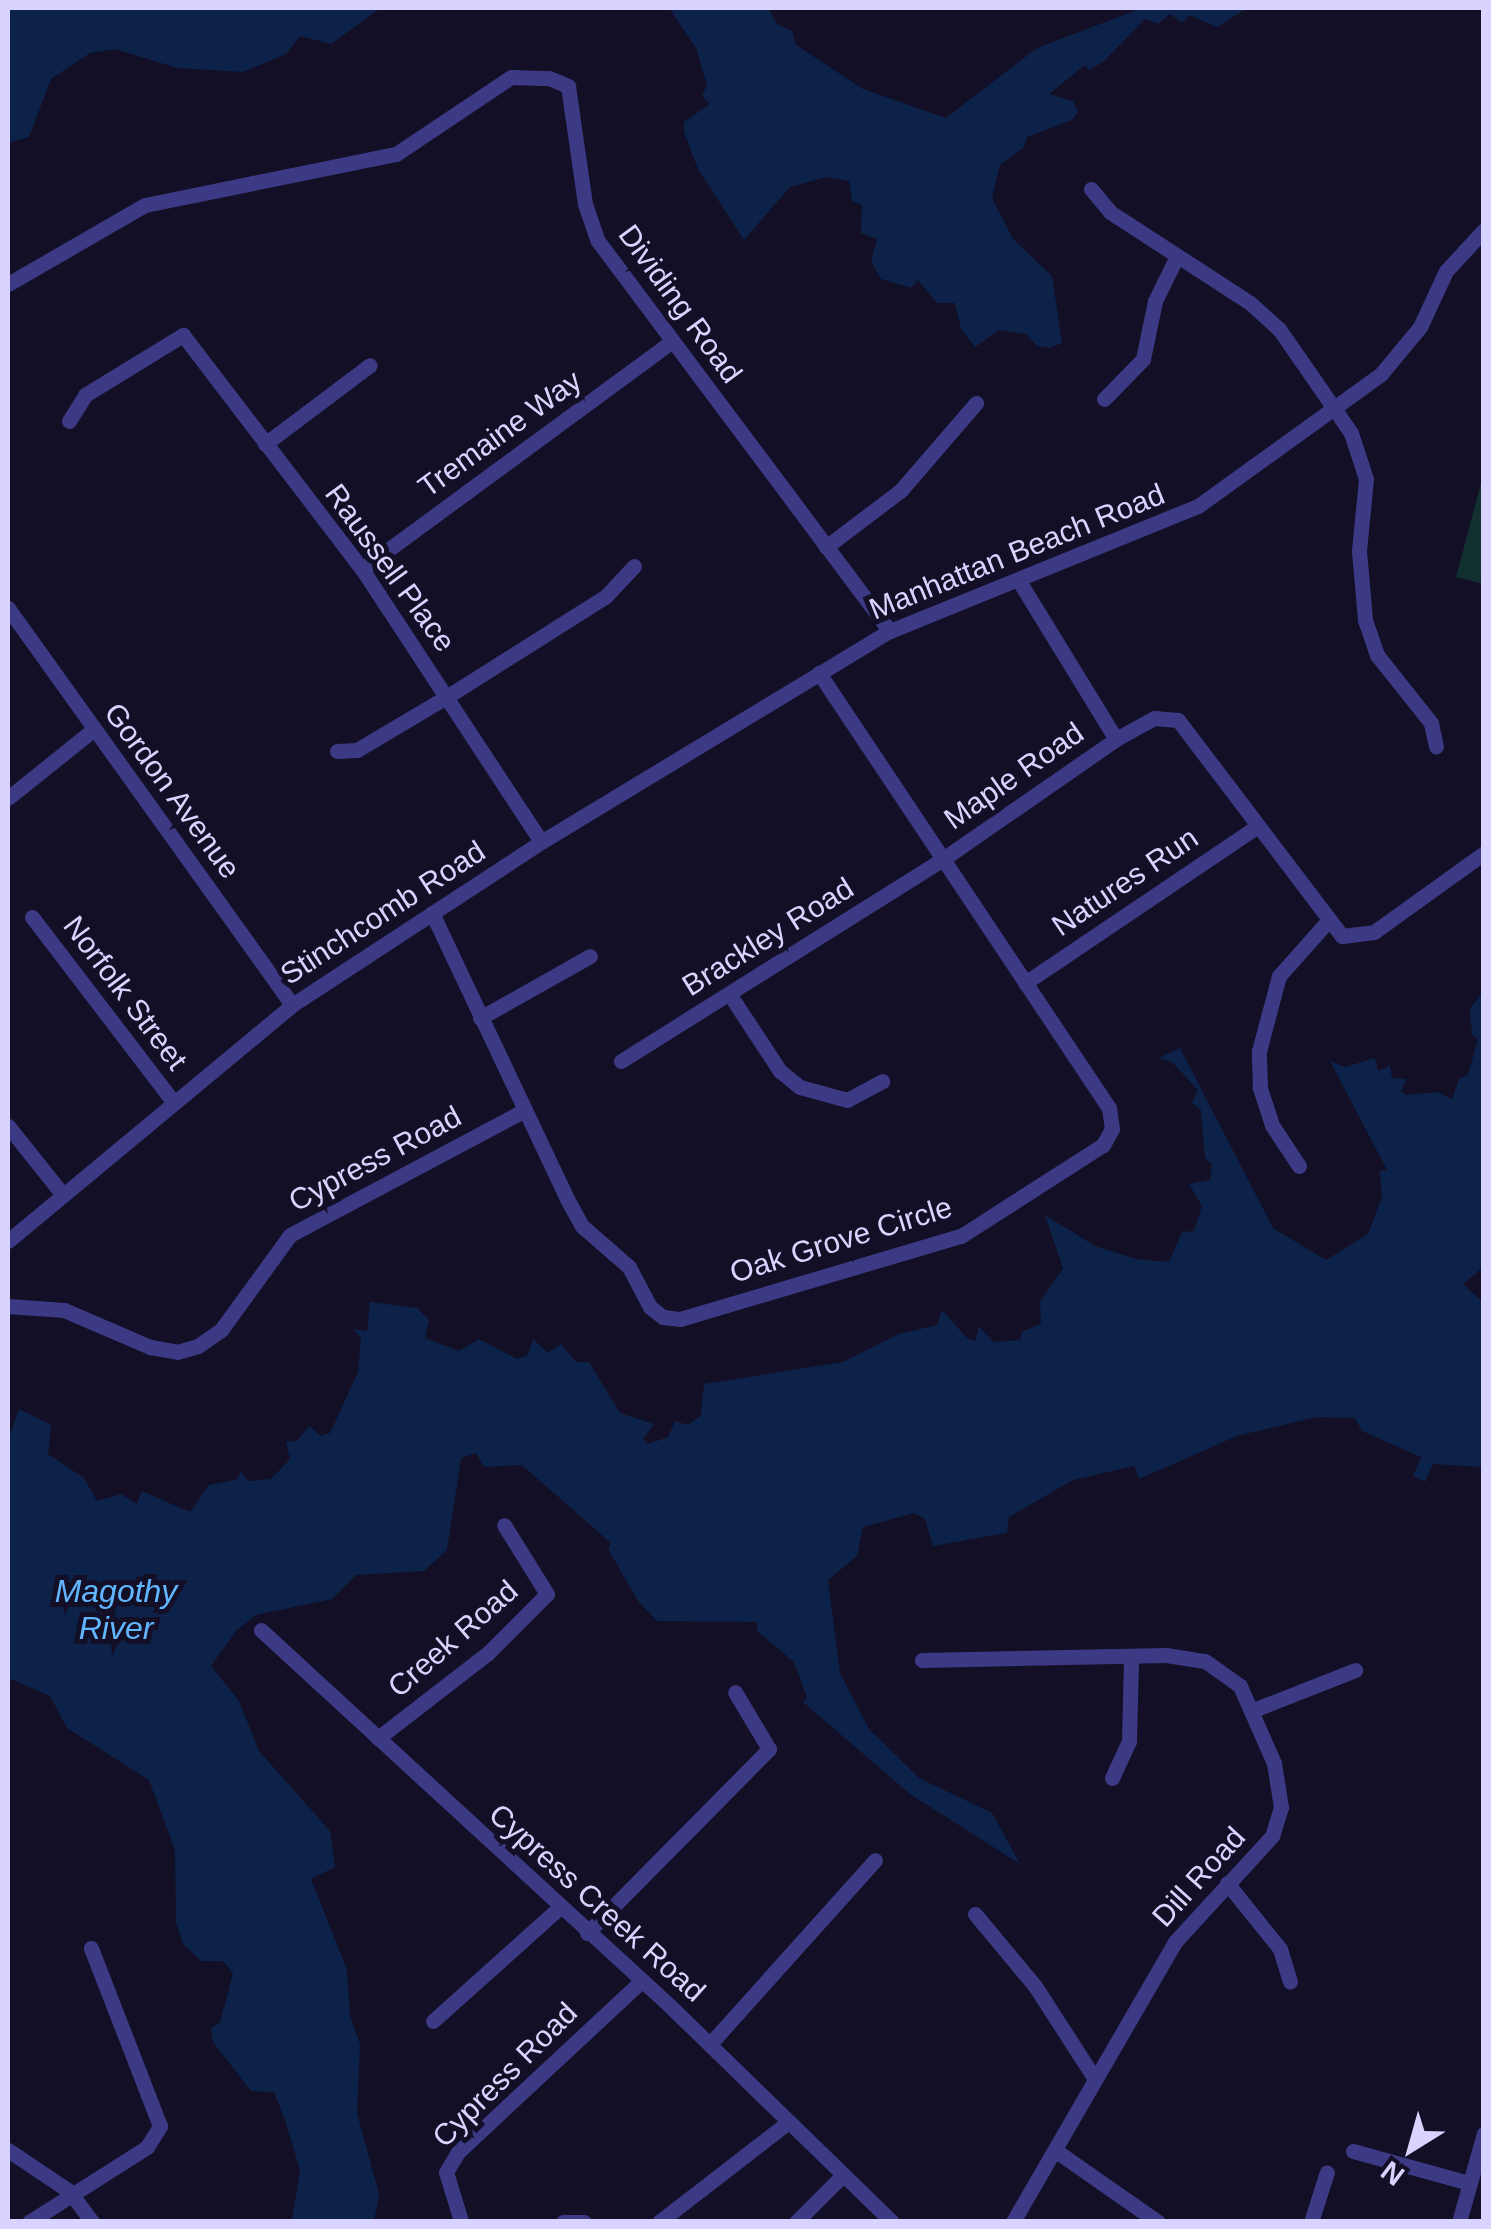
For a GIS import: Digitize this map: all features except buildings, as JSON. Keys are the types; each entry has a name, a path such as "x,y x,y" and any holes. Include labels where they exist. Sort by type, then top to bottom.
{"street":[{"name":"Dividing Road","path":"8,284 145,205 396,154 511,78 549,78 568,86 584,204 598,241 890,630"},
{"path":"1091,190 1110,212 1278,329 1351,433 1366,479 1360,550 1365,620 1378,655 1431,723 1436,746"},
{"name":"Manhattan Beach Road","path":"819,673 890,630 1020,581 1198,506 1402,353 1446,271 1484,230"},
{"path":"1104,399 1143,359 1155,301 1178,256"},
{"name":"Raussell Place","path":"69,421 86,394 182,335 362,569 541,842"},
{"name":"Tremaine Way","path":"362,569 671,342"},
{"path":"266,444 370,365"},
{"path":"826,547 901,490 976,404"},
{"path":"337,751 358,750 448,696 606,596 634,566"},
{"path":"1020,581 1116,739"},
{"name":"Gordon Avenue","path":"8,608 292,1005"},
{"name":"Stinchcomb Road","path":"8,1241 292,1005 541,842 819,673"},
{"name":"Oak Grove Circle","path":"432,913 582,1226 618,1254 650,1307 680,1319 961,1236 1104,1145 1112,1130 1110,1108 819,673"},
{"name":"Maple Road","path":"943,859 1116,739 1154,718 1178,720 1326,923"},
{"path":"8,798 94,729"},
{"name":"Natures Run","path":"1025,983 1256,827"},
{"path":"1299,1166 1272,1125 1260,1088 1259,1051 1279,976 1326,923 1342,936 1374,932 1484,853"},
{"name":"Brackley Road","path":"621,1060 943,859"},
{"name":"Norfolk Street","path":"32,916 174,1103"},
{"path":"480,1018 590,956"},
{"path":"730,995 780,1072 800,1087 847,1100 882,1081"},
{"name":"Cypress Road","path":"8,1306 64,1310 150,1347 178,1352 198,1346 222,1330 290,1236 524,1110"},
{"path":"8,1126 63,1195"},
{"name":"Creek Road","path":"378,1738 488,1653 547,1594 504,1524"},
{"name":"Cypress Creek Road","path":"261,1630 710,2044 786,2124 892,2222"},
{"name":"Dill Road","path":"922,1660 1183,1655 1218,1666 1240,1686 1274,1763 1280,1814 1268,1843 1227,1882 1175,1942 1095,2078 1058,2153 1013,2222"},
{"path":"1112,1778 1129,1741 1131,1658"},
{"path":"1251,1711 1355,1670"},
{"path":"587,1933 770,1748 735,1692"},
{"path":"710,2044 875,1860"},
{"path":"1227,1882 1280,1949 1290,1981"},
{"path":"433,2021 559,1908"},
{"path":"975,1914 1035,1986 1095,2078"},
{"path":"30,2222 70,2191 147,2147 160,2126 91,1948"},
{"name":"Cypress Road","path":"461,2221 446,2172 458,2152 640,1982"},
{"path":"659,2222 786,2124"},
{"path":"1459,2222 1484,2133"},
{"path":"8,2150 70,2191 92,2222"},
{"path":"1353,2150 1469,2184"},
{"path":"1058,2153 1158,2222"},
{"path":"1311,2222 1328,2172"},
{"path":"796,2222 842,2176"},
{"path":"564,2222 584,2222"}],"green space":[{"path":"1483,476 1484,584 1456,577"}],"water":[{"path":"8,8 381,8 331,44 300,36 286,54 243,72 177,68 115,49 90,53 51,79 29,137 8,143"},
{"path":"669,8 768,8 777,24 792,31 796,45 863,89 946,118 1037,48 1142,8 1247,8 1217,27 1189,15 1182,23 1170,14 1158,24 1145,19 1103,62 1089,70 1085,65 1049,94 1073,101 1078,112 1072,120 1027,137 1024,147 1000,165 992,198 1013,239 1052,276 1062,343 1050,348 1037,346 1026,334 999,330 975,347 961,329 955,303 937,303 918,280 911,288 881,279 871,261 877,239 861,233 862,205 852,201 849,181 827,177 790,187 744,240 698,169 684,132 684,122 710,104 702,96 707,85 696,48"},
{"name":"Magothy River","path":"1483,991 1483,1267 1463,1284 1483,1302 1483,1467 1433,1464 1425,1482 1413,1476 1421,1457 1362,1431 1355,1418 1317,1417 1237,1436 1139,1479 1134,1466 1073,1480 1009,1517 1007,1533 933,1546 925,1519 914,1513 863,1527 857,1556 828,1580 840,1673 869,1729 919,1778 992,1813 1020,1864 910,1794 803,1702 807,1697 794,1662 757,1631 757,1622 657,1621 638,1601 608,1549 611,1543 522,1465 484,1467 476,1453 461,1458 447,1550 424,1571 356,1575 332,1599 256,1615 236,1631 211,1666 239,1701 259,1751 330,1831 335,1867 311,1879 347,1970 350,2016 360,2044 357,2113 379,2194 374,2221 292,2221 300,2170 285,2120 274,2092 251,2091 213,2042 211,2028 220,2023 233,1973 223,1961 201,1961 183,1944 176,1922 175,1850 149,1780 67,1728 50,1696 8,1678 8,1441 19,1409 51,1425 48,1454 84,1478 97,1501 121,1494 137,1504 142,1491 190,1512 209,1485 236,1480 241,1472 248,1481 271,1479 290,1459 286,1442 297,1441 309,1426 321,1436 330,1433 358,1372 361,1338 353,1329 367,1331 370,1302 417,1308 429,1320 425,1338 459,1351 479,1339 517,1359 528,1355 533,1339 548,1353 561,1344 576,1362 589,1362 620,1413 654,1424 643,1439 648,1444 668,1437 675,1421 688,1425 701,1415 704,1384 843,1362 899,1334 937,1325 942,1310 967,1338 975,1341 979,1327 994,1342 1020,1340 1023,1331 1041,1324 1040,1302 1063,1268 1045,1215 1095,1246 1136,1259 1169,1262 1182,1232 1194,1231 1202,1206 1189,1184 1210,1180 1212,1164 1205,1158 1201,1110 1192,1103 1198,1090 1172,1062 1158,1058 1180,1048 1273,1228 1326,1260 1368,1234 1382,1197 1380,1171 1387,1170 1330,1061 1345,1067 1375,1058 1378,1071 1390,1066 1392,1078 1406,1079 1401,1091 1406,1095 1437,1092 1452,1099 1459,1079 1468,1075 1478,1039 1472,1035 1470,1009"}]}
